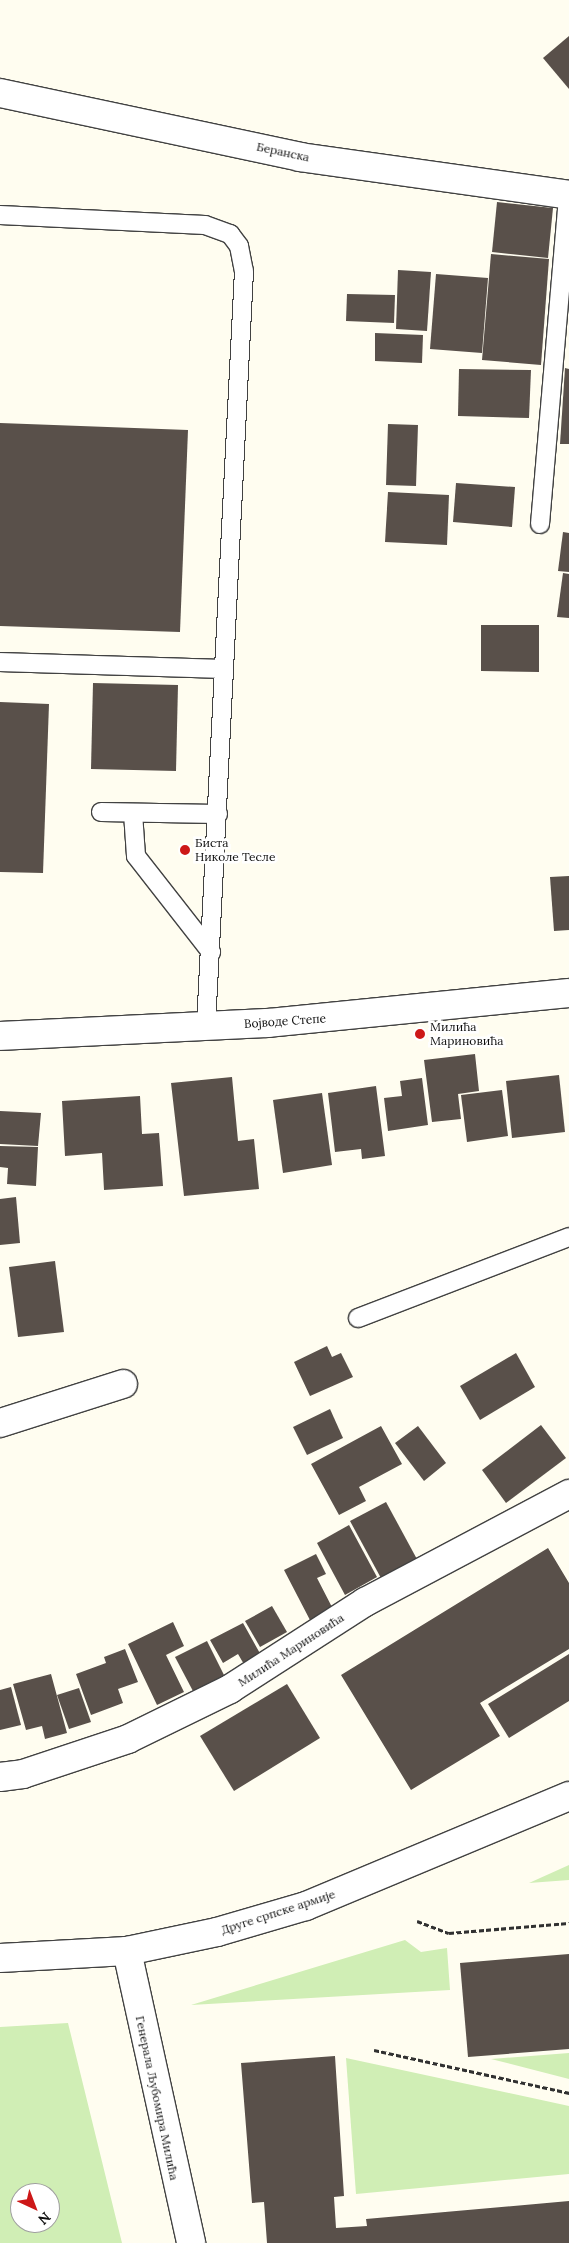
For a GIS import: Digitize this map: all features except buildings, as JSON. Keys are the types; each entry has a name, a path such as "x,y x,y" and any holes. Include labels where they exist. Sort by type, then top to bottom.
{"street":[{"name":"Беранска","path":"0,93 300,157 569,195"},
{"name":"Војводе Степе","path":"0,1036 206,1026 569,993"},
{"path":"0,1423 123,1384"},
{"name":"Милића Мариновића","path":"0,1777 23,1774 128,1739 230,1689 365,1602 569,1494"},
{"name":"Друге српске армије","path":"0,1958 127,1951 191,1940 306,1906 569,1796"},
{"name":"Генерала Љубомира Милића","path":"127,1951 191,2243"}],"lane":[{"path":"540,524 569,195"},
{"path":"0,215 205,225 230,234 239,246 244,271 206,1026"},
{"path":"0,662 223,669"},
{"path":"101,812 218,814"},
{"path":"133,813 136,856 211,952"},
{"path":"358,1318 569,1237"}],"path":[{"path":"417,1921 449,1933 569,1922"},
{"path":"374,2050 569,2093"}],"green space":[{"path":"569,1865 569,1880 529,1883"},
{"path":"405,1940 421,1952 447,1948 450,1990 191,2005"},
{"path":"68,2023 122,2243 0,2243 0,2027"},
{"path":"569,2053 569,2079 491,2059"},
{"path":"346,2058 569,2106 569,2174 356,2194"}],"place":[{"name":"Биста Николе Тесле","path":"185,850"},
{"name":"Милића Мариновића","path":"420,1034"}]}
